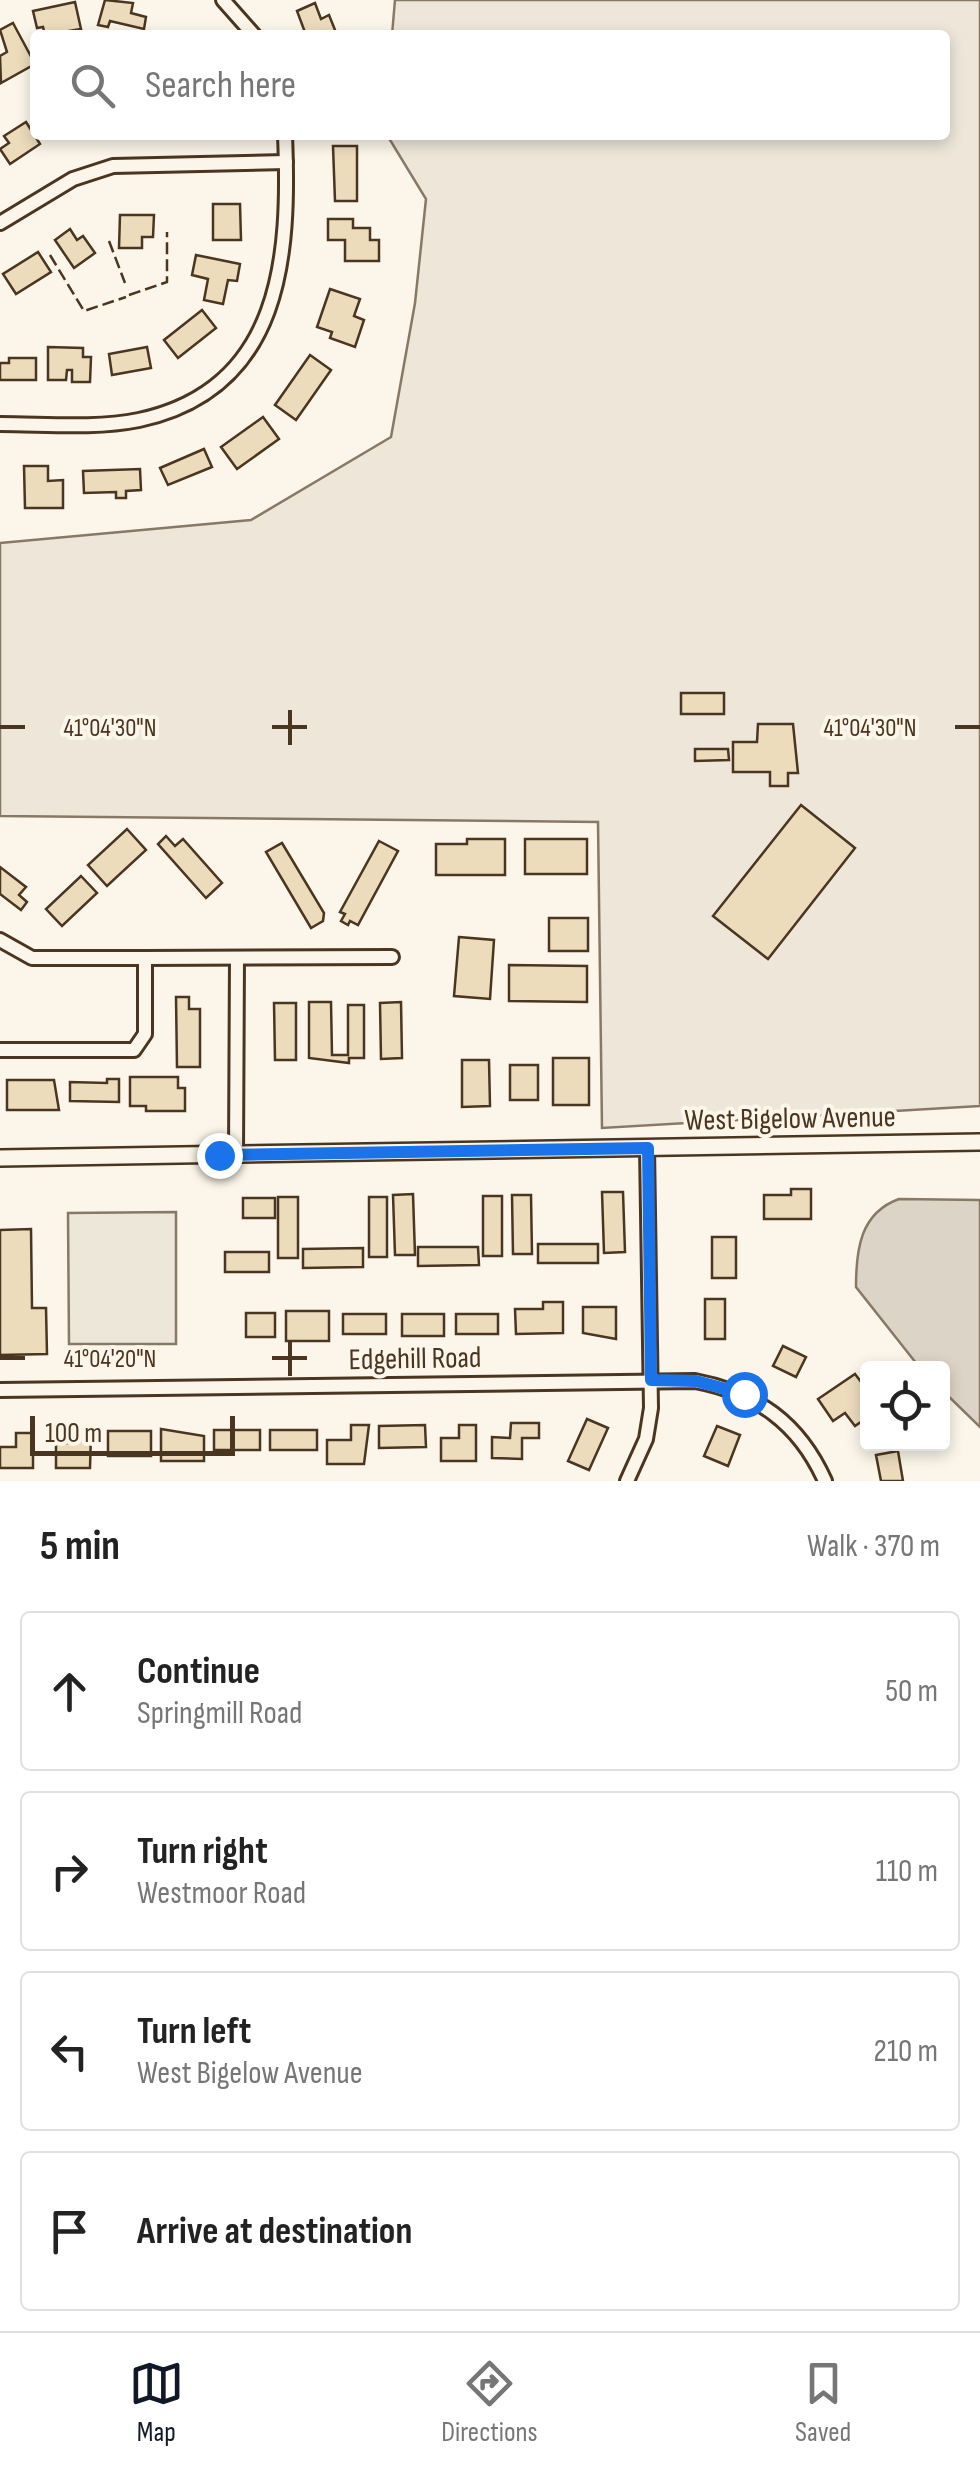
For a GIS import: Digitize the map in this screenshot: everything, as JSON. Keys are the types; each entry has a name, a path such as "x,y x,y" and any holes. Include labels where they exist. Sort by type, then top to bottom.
{"street":[{"path":"223,0 250,30"},
{"path":"0,424 138,420 178,406 229,371 255,340 277,292 284,262 285,140"},
{"path":"0,222 74,180 112,166 286,162"},
{"path":"0,940 32,958 392,957"},
{"path":"0,1050 134,1050 145,1034 144,958"},
{"path":"236,1155 237,958"},
{"name":"West Bigelow Avenue","path":"0,1158 980,1142"},
{"path":"628,1481 646,1439 651,1380 648,1148"},
{"name":"Edgehill Road","path":"0,1390 651,1380 725,1387 762,1404 794,1430 825,1481"}],"shaded area":[{"path":"395,0 980,0 980,1106 602,1128 598,822 0,816 0,543 251,520 391,437 415,303 426,199 390,140 950,140 950,30 392,30"},
{"path":"899,1199 980,1200 980,1427 950,1398 950,1361 914,1361 856,1287 863,1234 886,1205"},
{"path":"176,1212 176,1344 69,1344 68,1213"}],"building":[{"path":"105,0 133,3 131,13 146,17 144,29 110,21 108,27 98,25"},
{"path":"75,2 81,29 37,28 33,11"},
{"path":"315,3 321,19 329,15 335,30 304,30 297,11"},
{"path":"13,23 30,55 30,67 1,83 0,56 7,52 0,30"},
{"path":"26,122 30,140 40,144 10,164 0,149 9,143 4,136"},
{"path":"333,146 357,146 357,201 335,201"},
{"path":"213,204 240,204 241,240 213,240"},
{"path":"120,215 154,215 153,237 142,237 142,248 119,248"},
{"path":"328,219 353,219 353,228 370,228 370,240 379,240 379,261 345,261 345,240 328,240"},
{"path":"70,229 77,240 83,236 95,253 74,268 55,240"},
{"path":"38,252 51,272 16,294 3,274"},
{"path":"196,255 240,264 237,281 228,280 223,304 204,300 208,279 192,275"},
{"path":"330,289 360,299 354,316 364,320 355,347 330,338 332,332 317,327"},
{"path":"202,310 216,328 178,358 164,340"},
{"path":"48,347 83,348 83,357 91,357 90,382 72,382 72,370 67,370 66,380 48,380"},
{"path":"147,347 151,368 112,375 109,354"},
{"path":"310,355 331,370 296,420 275,405"},
{"path":"9,358 36,358 36,380 0,380 0,363 9,363"},
{"path":"263,417 279,439 237,469 221,447"},
{"path":"204,449 212,467 168,485 160,468"},
{"path":"24,466 48,466 48,481 63,480 63,508 25,508"},
{"path":"140,469 141,490 126,491 126,498 116,498 116,492 84,493 83,471"},
{"path":"681,693 724,693 724,714 681,714"},
{"path":"758,724 793,724 798,773 788,773 788,786 770,786 770,772 733,772 733,742 757,742"},
{"path":"695,749 728,749 729,760 695,761"},
{"path":"801,805 855,848 768,959 713,916"},
{"path":"127,829 146,850 107,886 88,865"},
{"path":"166,836 175,846 183,839 222,883 206,898 158,844"},
{"path":"467,839 505,839 505,875 436,875 436,844 467,844"},
{"path":"525,839 587,839 587,874 525,874"},
{"path":"379,841 398,851 358,925 350,921 348,925 341,921 345,914 340,912"},
{"path":"282,843 324,913 323,921 311,928 266,852"},
{"path":"0,867 26,887 19,895 27,902 21,910 0,894"},
{"path":"81,876 97,893 62,926 46,909"},
{"path":"549,918 588,918 588,951 549,951"},
{"path":"459,937 494,940 490,999 454,996"},
{"path":"509,965 587,966 587,1002 509,1001"},
{"path":"176,997 189,997 189,1009 200,1009 200,1067 177,1067"},
{"path":"309,1002 331,1002 332,1055 348,1055 348,1005 364,1005 364,1058 349,1058 349,1063 309,1058"},
{"path":"401,1002 402,1058 381,1059 380,1003"},
{"path":"274,1003 296,1003 296,1060 275,1060"},
{"path":"553,1058 589,1058 589,1105 553,1105"},
{"path":"462,1060 489,1060 490,1106 462,1107"},
{"path":"510,1065 538,1065 538,1100 510,1100"},
{"path":"130,1077 178,1077 178,1088 185,1088 185,1111 146,1111 146,1106 130,1106"},
{"path":"107,1079 119,1079 119,1102 70,1101 70,1082 107,1083"},
{"path":"7,1080 54,1080 59,1110 7,1110"},
{"path":"791,1189 811,1189 811,1219 764,1219 764,1195 791,1195"},
{"path":"602,1192 623,1192 625,1252 604,1253"},
{"path":"413,1194 415,1255 395,1255 393,1195"},
{"path":"512,1195 531,1195 532,1254 513,1254"},
{"path":"483,1196 502,1196 502,1256 483,1256"},
{"path":"278,1197 298,1197 298,1258 278,1258"},
{"path":"369,1197 387,1197 387,1257 369,1257"},
{"path":"243,1198 275,1198 275,1218 243,1218"},
{"path":"31,1229 32,1308 46,1308 47,1354 0,1355 0,1230"},
{"path":"712,1237 736,1237 736,1278 712,1278"},
{"path":"538,1244 598,1244 598,1263 538,1263"},
{"path":"418,1247 478,1247 479,1265 418,1266"},
{"path":"363,1248 363,1267 303,1268 303,1249"},
{"path":"225,1252 269,1252 269,1272 225,1272"},
{"path":"705,1299 725,1299 725,1339 705,1339"},
{"path":"543,1302 563,1302 563,1333 516,1334 515,1309 543,1309"},
{"path":"583,1307 616,1307 616,1339 583,1333"},
{"path":"286,1311 329,1311 329,1341 286,1341"},
{"path":"246,1313 275,1313 275,1337 246,1337"},
{"path":"343,1314 386,1314 386,1334 343,1334"},
{"path":"402,1314 444,1314 444,1336 402,1336"},
{"path":"456,1314 498,1314 498,1334 456,1334"},
{"path":"783,1346 806,1357 796,1377 773,1366"},
{"path":"855,1374 860,1381 860,1423 855,1426 845,1413 833,1421 818,1399"},
{"path":"587,1419 608,1428 589,1470 568,1461"},
{"path":"511,1423 539,1423 539,1438 522,1438 522,1459 492,1458 492,1437 510,1438"},
{"path":"351,1425 369,1425 364,1464 327,1464 327,1440 351,1440"},
{"path":"425,1425 426,1447 379,1448 379,1426"},
{"path":"459,1425 476,1425 476,1461 441,1461 441,1438 459,1438"},
{"path":"717,1426 740,1435 728,1466 704,1456"},
{"path":"161,1429 204,1436 204,1461 161,1461"},
{"path":"214,1430 260,1430 260,1450 214,1450"},
{"path":"270,1430 317,1430 317,1450 270,1450"},
{"path":"108,1431 151,1431 151,1456 108,1456"},
{"path":"16,1433 33,1433 33,1468 0,1468 0,1447 16,1447"},
{"path":"76,1433 91,1433 90,1468 56,1468 56,1443 75,1443"},
{"path":"898,1451 903,1481 881,1481 876,1455"}],"fence":[{"path":"129,295 167,282 167,232"},
{"path":"109,241 125,283"},
{"path":"50,255 84,311 126,297"}],"route":[{"path":"219,1155 648,1148 651,1380 696,1381 744,1394"}]}
